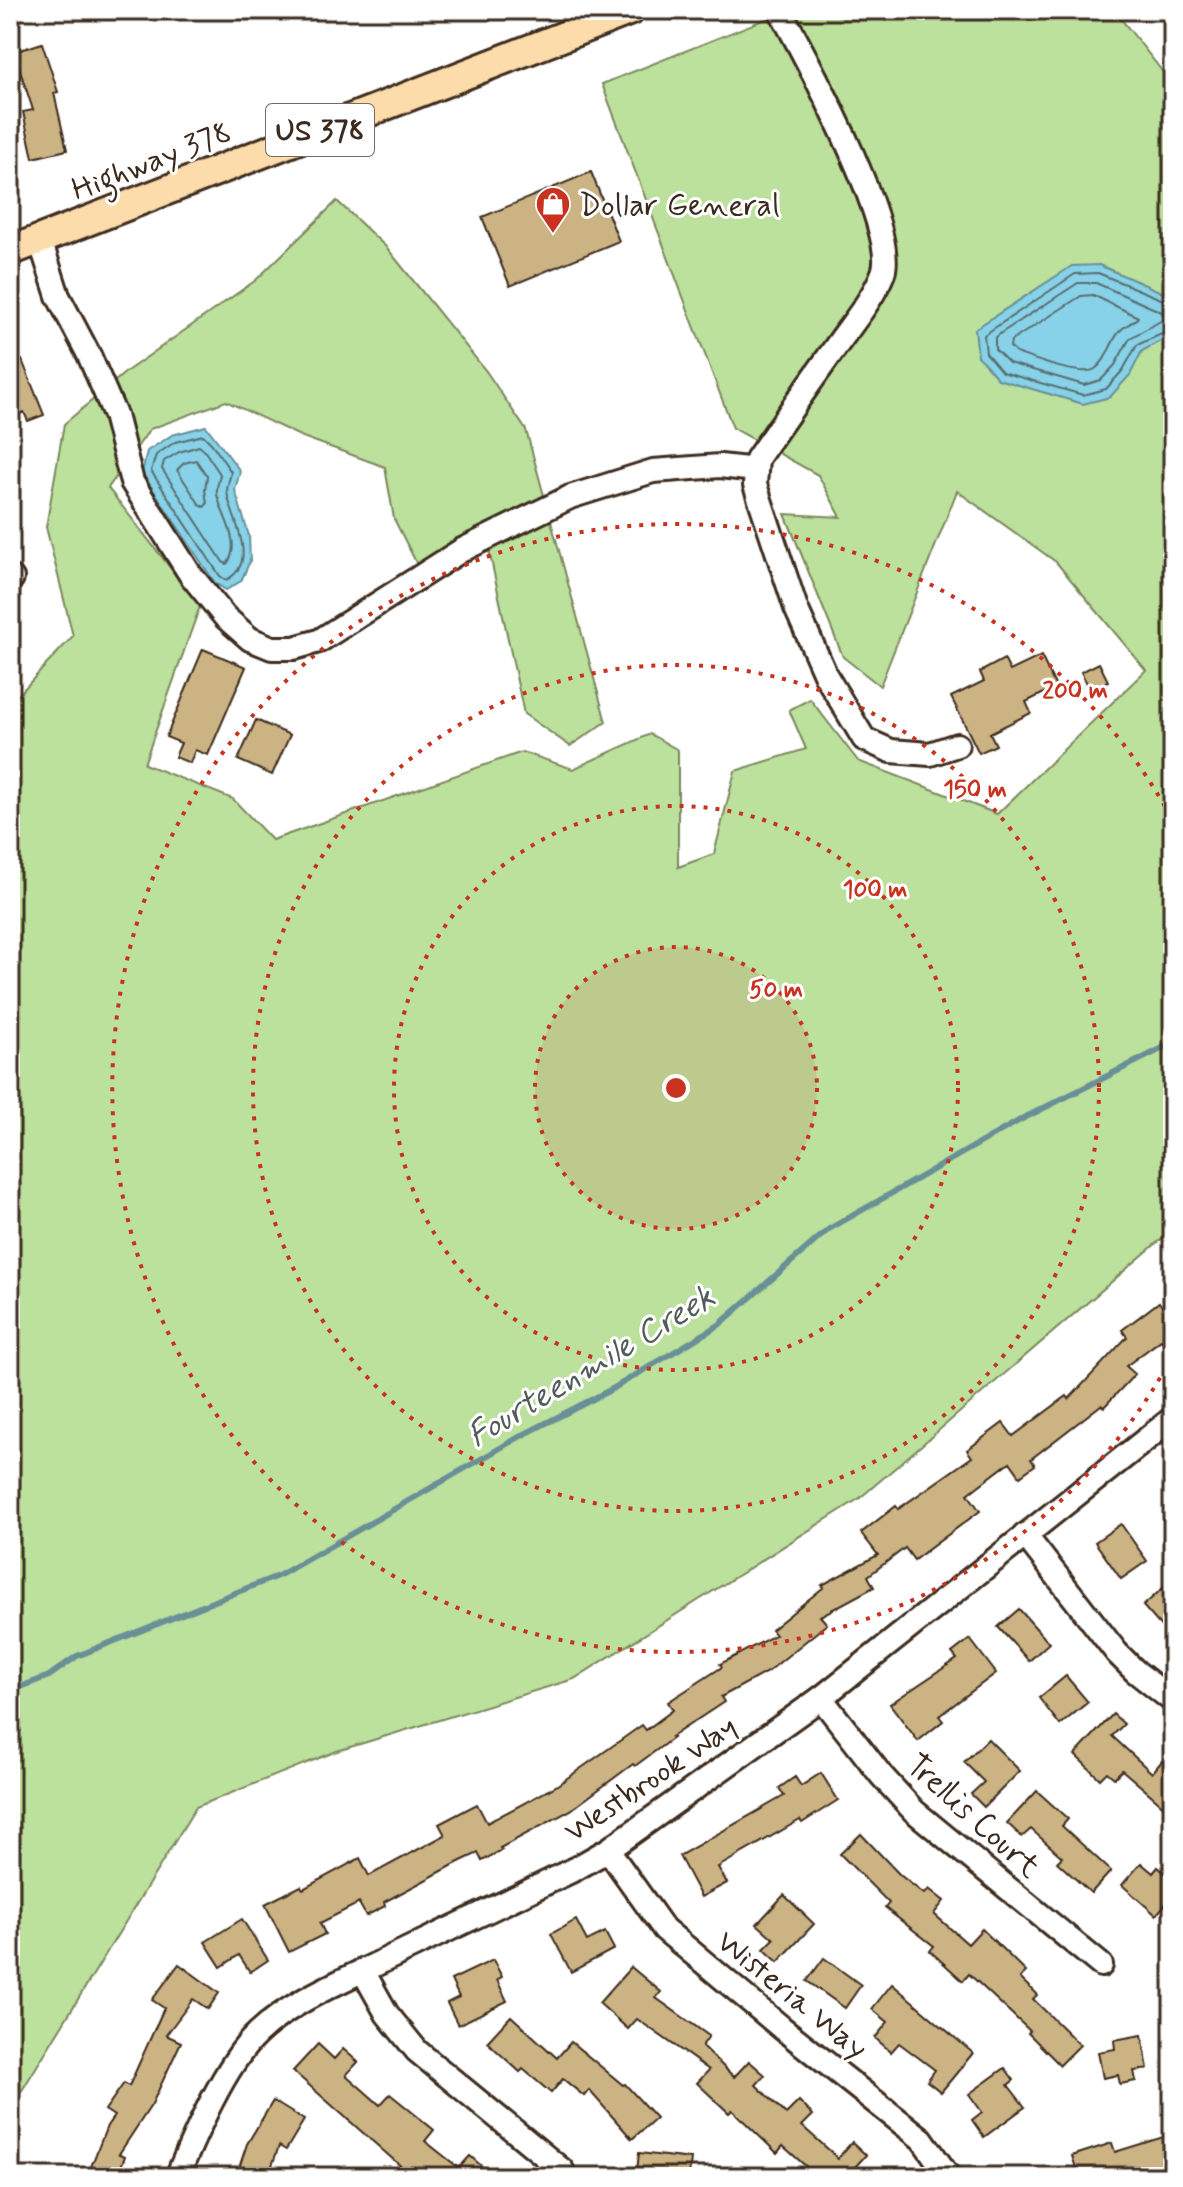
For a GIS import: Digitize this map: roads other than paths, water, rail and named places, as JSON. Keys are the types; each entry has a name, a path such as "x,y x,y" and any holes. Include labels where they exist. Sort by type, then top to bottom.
{"main road":[{"name":"Highway 378","path":"10,251 631,10"}],"street":[{"path":"780,10 828,98 864,184 881,231 885,270 862,310 757,459 755,485 796,608 826,676 864,739 891,751 930,754 957,745"},
{"path":"40,240 58,296 89,355 115,415 132,482 190,574 225,617 250,639 272,648 294,648 319,641 462,550 570,497 653,471 720,466 756,470"},
{"name":"Westbrook Way","path":"177,2177 215,2097 240,2053 256,2034 289,2009 608,1850 821,1698 1173,1418"},
{"path":"1025,1535 1117,1653 1173,1701"},
{"name":"Trellis Court","path":"821,1698 881,1775 914,1811 1101,1965"},
{"name":"Wisteria Way","path":"608,1850 664,1929 922,2139 949,2177"},
{"path":"363,1971 387,2014 417,2051 562,2170"}],"water":[{"path":"1099,265 1173,297 1173,334 1142,351 1130,375 1110,397 1083,404 998,379 978,356 975,329 1072,266"},
{"path":"206,426 240,471 235,490 249,536 250,561 241,581 226,590 215,583 142,473 147,451 172,435"}],"waterway":[{"name":"Fourteenmile Creek","path":"10,1691 49,1676 77,1656 280,1575 521,1436 614,1388 719,1325 829,1229 1022,1119 1173,1043"}],"place":[{"name":"Dollar General","path":"553,235"}]}
